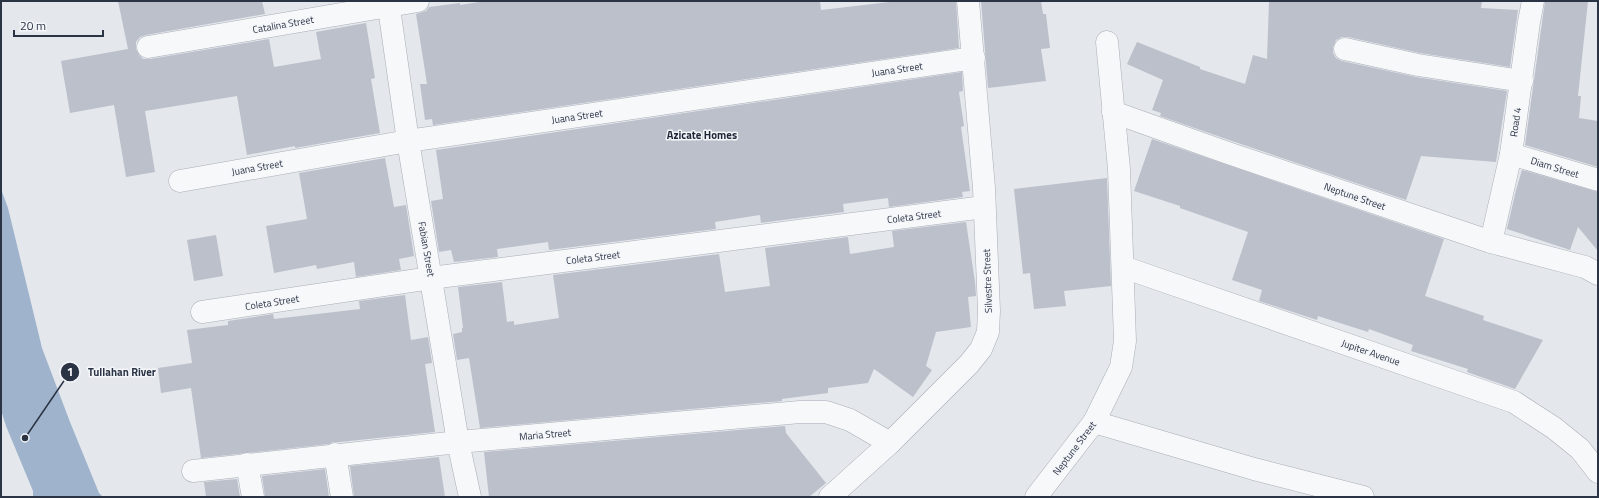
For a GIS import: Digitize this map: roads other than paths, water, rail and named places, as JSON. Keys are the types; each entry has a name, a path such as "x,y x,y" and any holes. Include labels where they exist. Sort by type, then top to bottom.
{"street":[{"name":"Catalina Street","path":"148,47 389,3 418,1"},
{"name":"Silvestre Street","path":"830,497 890,444 969,364 981,349 988,332 989,311 984,207 974,58 968,1"},
{"name":"Road 4","path":"1491,242 1511,154 1522,81 1531,1"},
{"name":"Fabian Street","path":"389,3 408,141 458,442 470,497"},
{"name":"Neptune Street","path":"1036,497 1094,422 1121,367 1125,341 1119,169 1107,42"},
{"path":"1345,49 1418,65 1522,81"},
{"name":"Juana Street","path":"180,181 408,141 974,58"},
{"name":"Neptune Street","path":"1113,112 1235,156 1491,242 1585,267 1598,274"},
{"name":"Diam Street","path":"1511,154 1598,180"},
{"name":"Coleta Street","path":"202,312 431,278 984,207"},
{"name":"Jupiter Avenue","path":"1123,267 1514,402 1554,428 1580,449 1598,472"},
{"name":"Maria Street","path":"193,471 335,454 458,442 800,412 826,412 850,420 890,444"},
{"path":"1094,422 1254,469 1363,497"},
{"path":"335,454 342,497"},
{"path":"247,464 253,497"}],"water":[{"path":"1,189 8,208 42,348 99,493 103,497 33,497 33,491 6,426 1,410"}],"place":[{"name":"Tullahan River","path":"25,438"}],"district":[{"name":"Azicate Homes","path":"702,135"}]}
